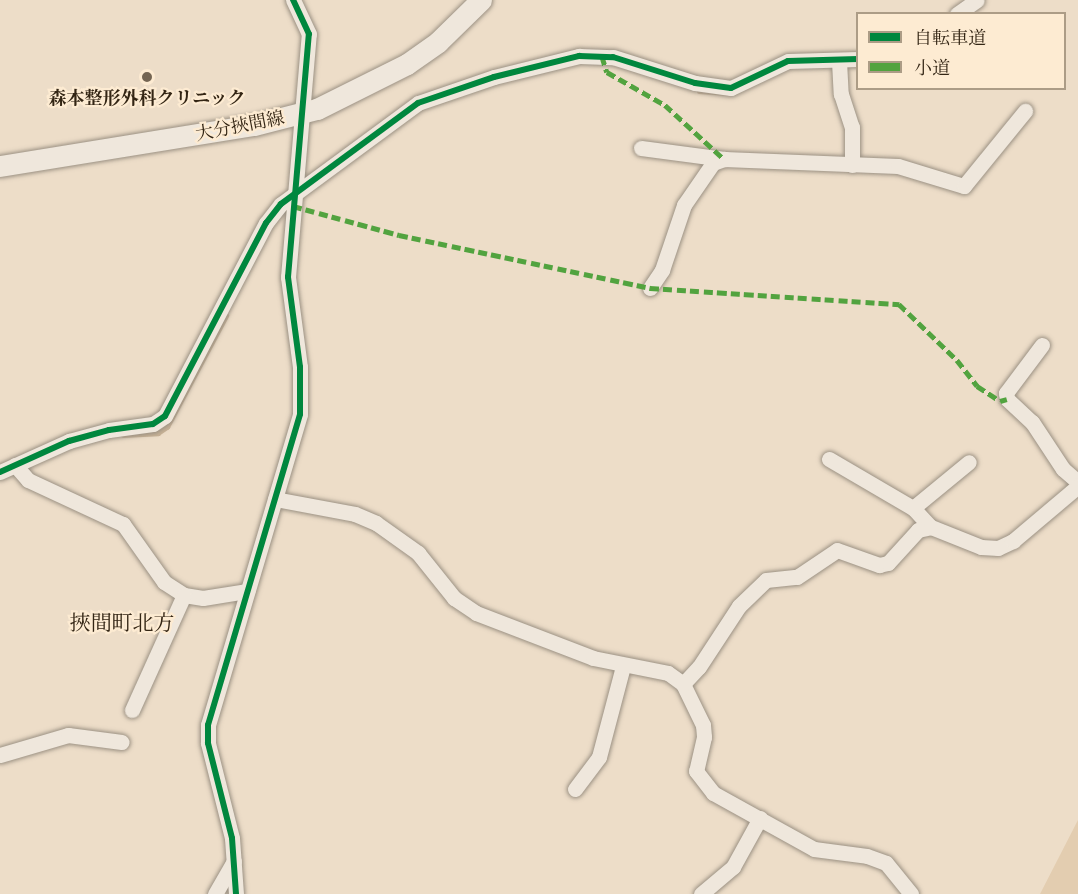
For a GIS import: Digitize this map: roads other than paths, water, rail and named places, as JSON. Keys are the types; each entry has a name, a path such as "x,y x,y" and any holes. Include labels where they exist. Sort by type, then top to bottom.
{"main road":[{"name":"大分挾間線","path":"0,166 303,114 388,76 438,42 481,0"}],"street":[{"path":"960,12 976,0"},
{"path":"236,894 234,861 226,808 208,743 208,725 297,429 301,401 288,277 309,34 293,3"},
{"path":"0,472 79,438 153,424 165,416 266,223 295,190 418,104 494,77 568,58 613,57 695,83 732,88 788,61 856,59"},
{"path":"840,61 841,94 852,127 852,165"},
{"path":"641,148 724,159 910,168 964,186 1025,111"},
{"path":"650,288 662,270 684,205 699,179 713,163 724,159"},
{"path":"829,459 913,508 931,527 981,547 998,548 1013,541 1078,484 1063,469 1032,422 1007,399 1006,393 1042,345"},
{"path":"913,508 969,462"},
{"path":"15,465 28,480 123,524 164,582 184,594 203,598 247,591"},
{"path":"275,499 366,518 418,553 467,608 542,639 623,666 654,668 683,684 703,724 704,737 696,771 713,793 814,849 867,856 886,863 911,894"},
{"path":"683,684 699,667 739,606 766,580 797,577 837,550 879,565 888,563 918,530 931,527"},
{"path":"132,710 184,594"},
{"path":"575,789 599,757 623,666"},
{"path":"0,756 68,735 122,742"},
{"path":"701,894 733,867 760,818"},
{"path":"215,894 234,861"}],"waterway":[{"path":"699,91 729,93"},
{"path":"123,435 158,433 167,427 226,316"}],"place":[{"name":"森本整形外科クリニック","path":"147,77"}],"district":[{"name":"挾間町北方","path":"122,624"}]}
